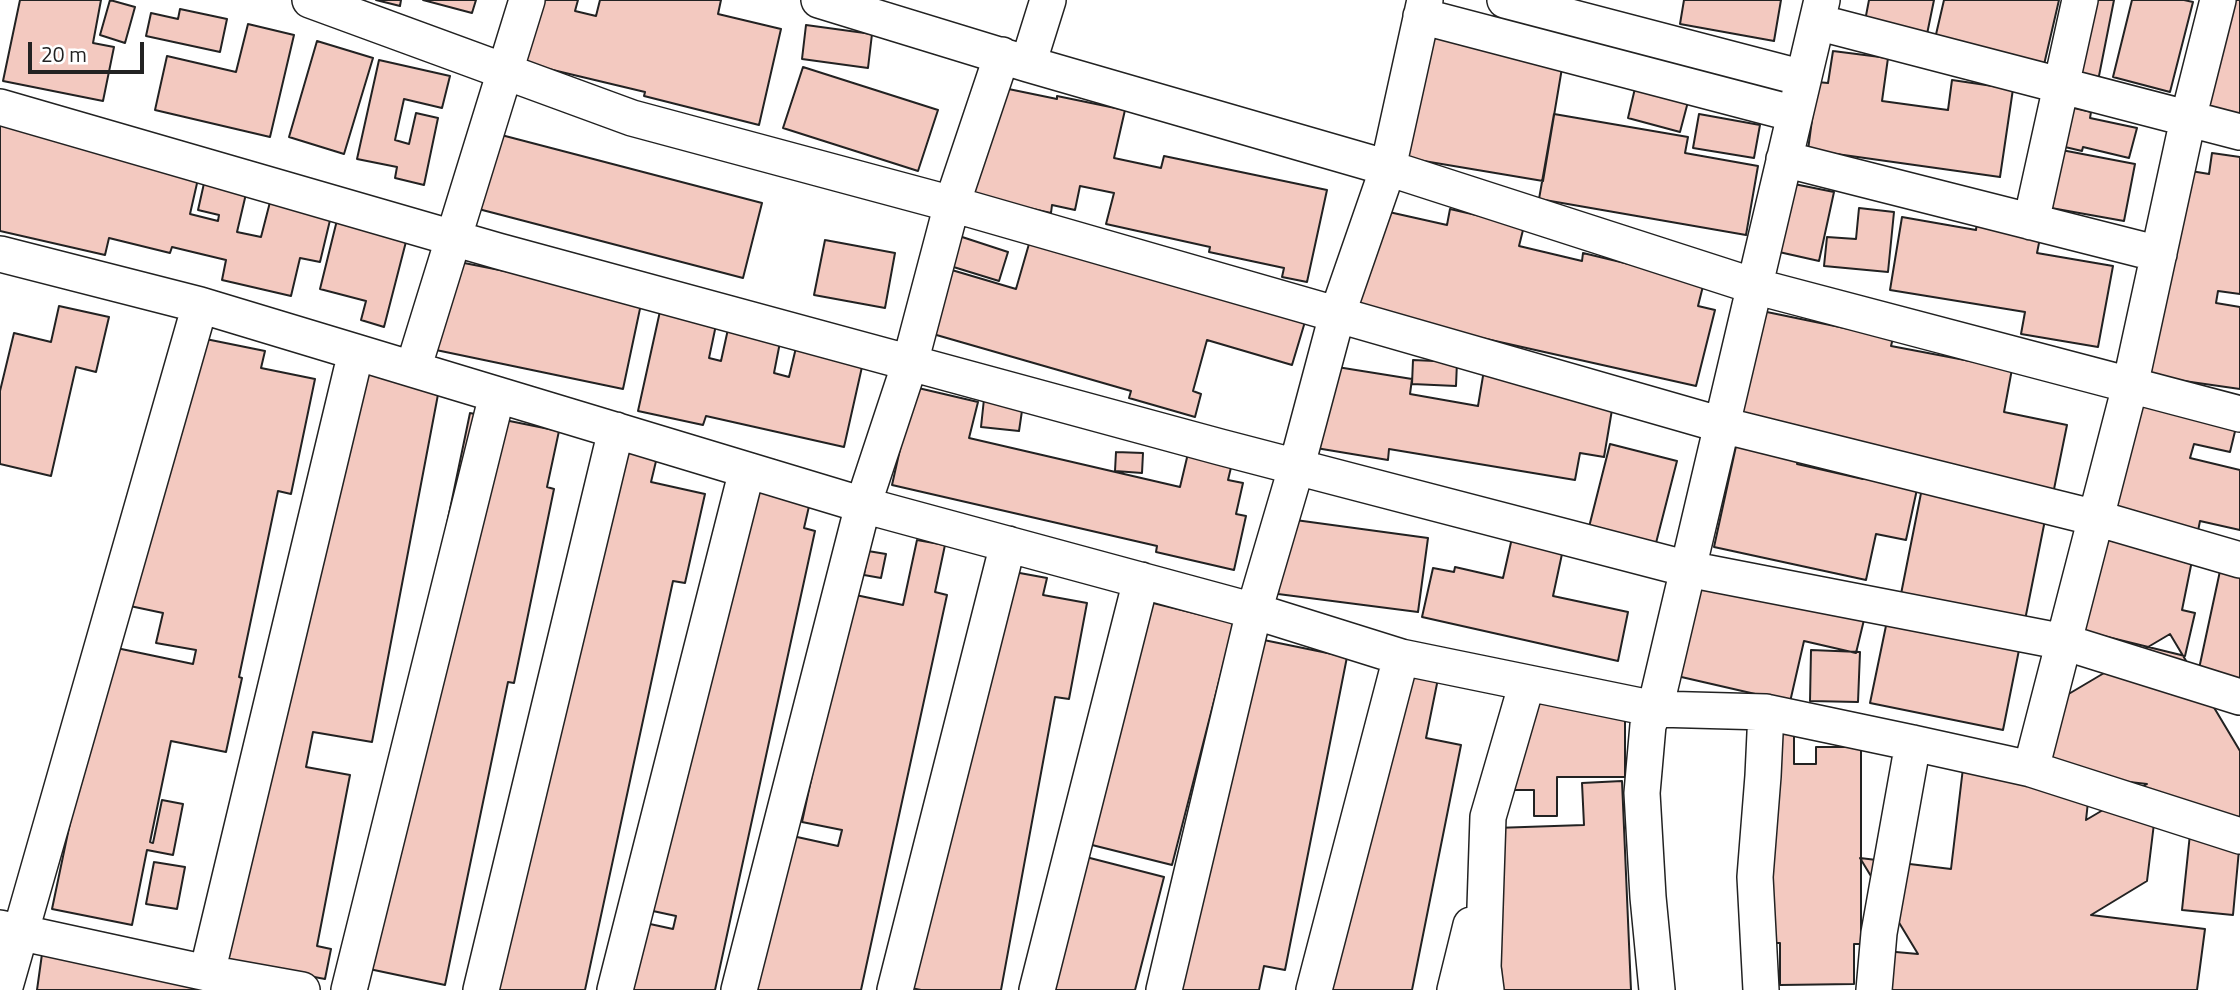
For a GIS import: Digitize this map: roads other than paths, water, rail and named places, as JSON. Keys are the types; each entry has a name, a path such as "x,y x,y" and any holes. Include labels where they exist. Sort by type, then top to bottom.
{"street":[{"path":"310,0 632,118 952,204 1722,425 2096,518 2240,561"},
{"path":"413,369 527,0"},
{"path":"818,0 1388,168 1754,286 2240,414"},
{"path":"739,990 863,505 910,363 952,204 1015,60 1048,0"},
{"path":"1505,0 1803,78"},
{"path":"2031,222 2080,0"},
{"path":"2031,769 2130,386 2188,120 2218,0"},
{"path":"1164,990 1254,611 1297,466 1337,315 1388,168 1423,8 1795,114"},
{"path":"1657,990 1642,793 1648,725 1655,709 1819,11 2061,87 2240,132"},
{"path":"0,107 453,238 910,363 1688,569 2064,642 2240,697"},
{"path":"1784,159 2159,254"},
{"path":"0,254 200,305 863,505 1254,611 1401,657 1655,709 1766,712 1913,743 2031,769 2240,836"},
{"path":"4,990 9,931 200,305"},
{"path":"206,972 356,352"},
{"path":"349,990 497,395"},
{"path":"481,990 616,430"},
{"path":"615,990 747,470"},
{"path":"895,990 1008,544"},
{"path":"1037,990 1141,580"},
{"path":"1314,990 1401,657"},
{"path":"1486,990 1483,967 1488,817 1527,682"},
{"path":"1761,990 1755,877 1766,712"},
{"path":"1874,990 1879,933 1913,743"},
{"path":"1455,990 1486,864"},
{"path":"9,931 302,990"}]}
